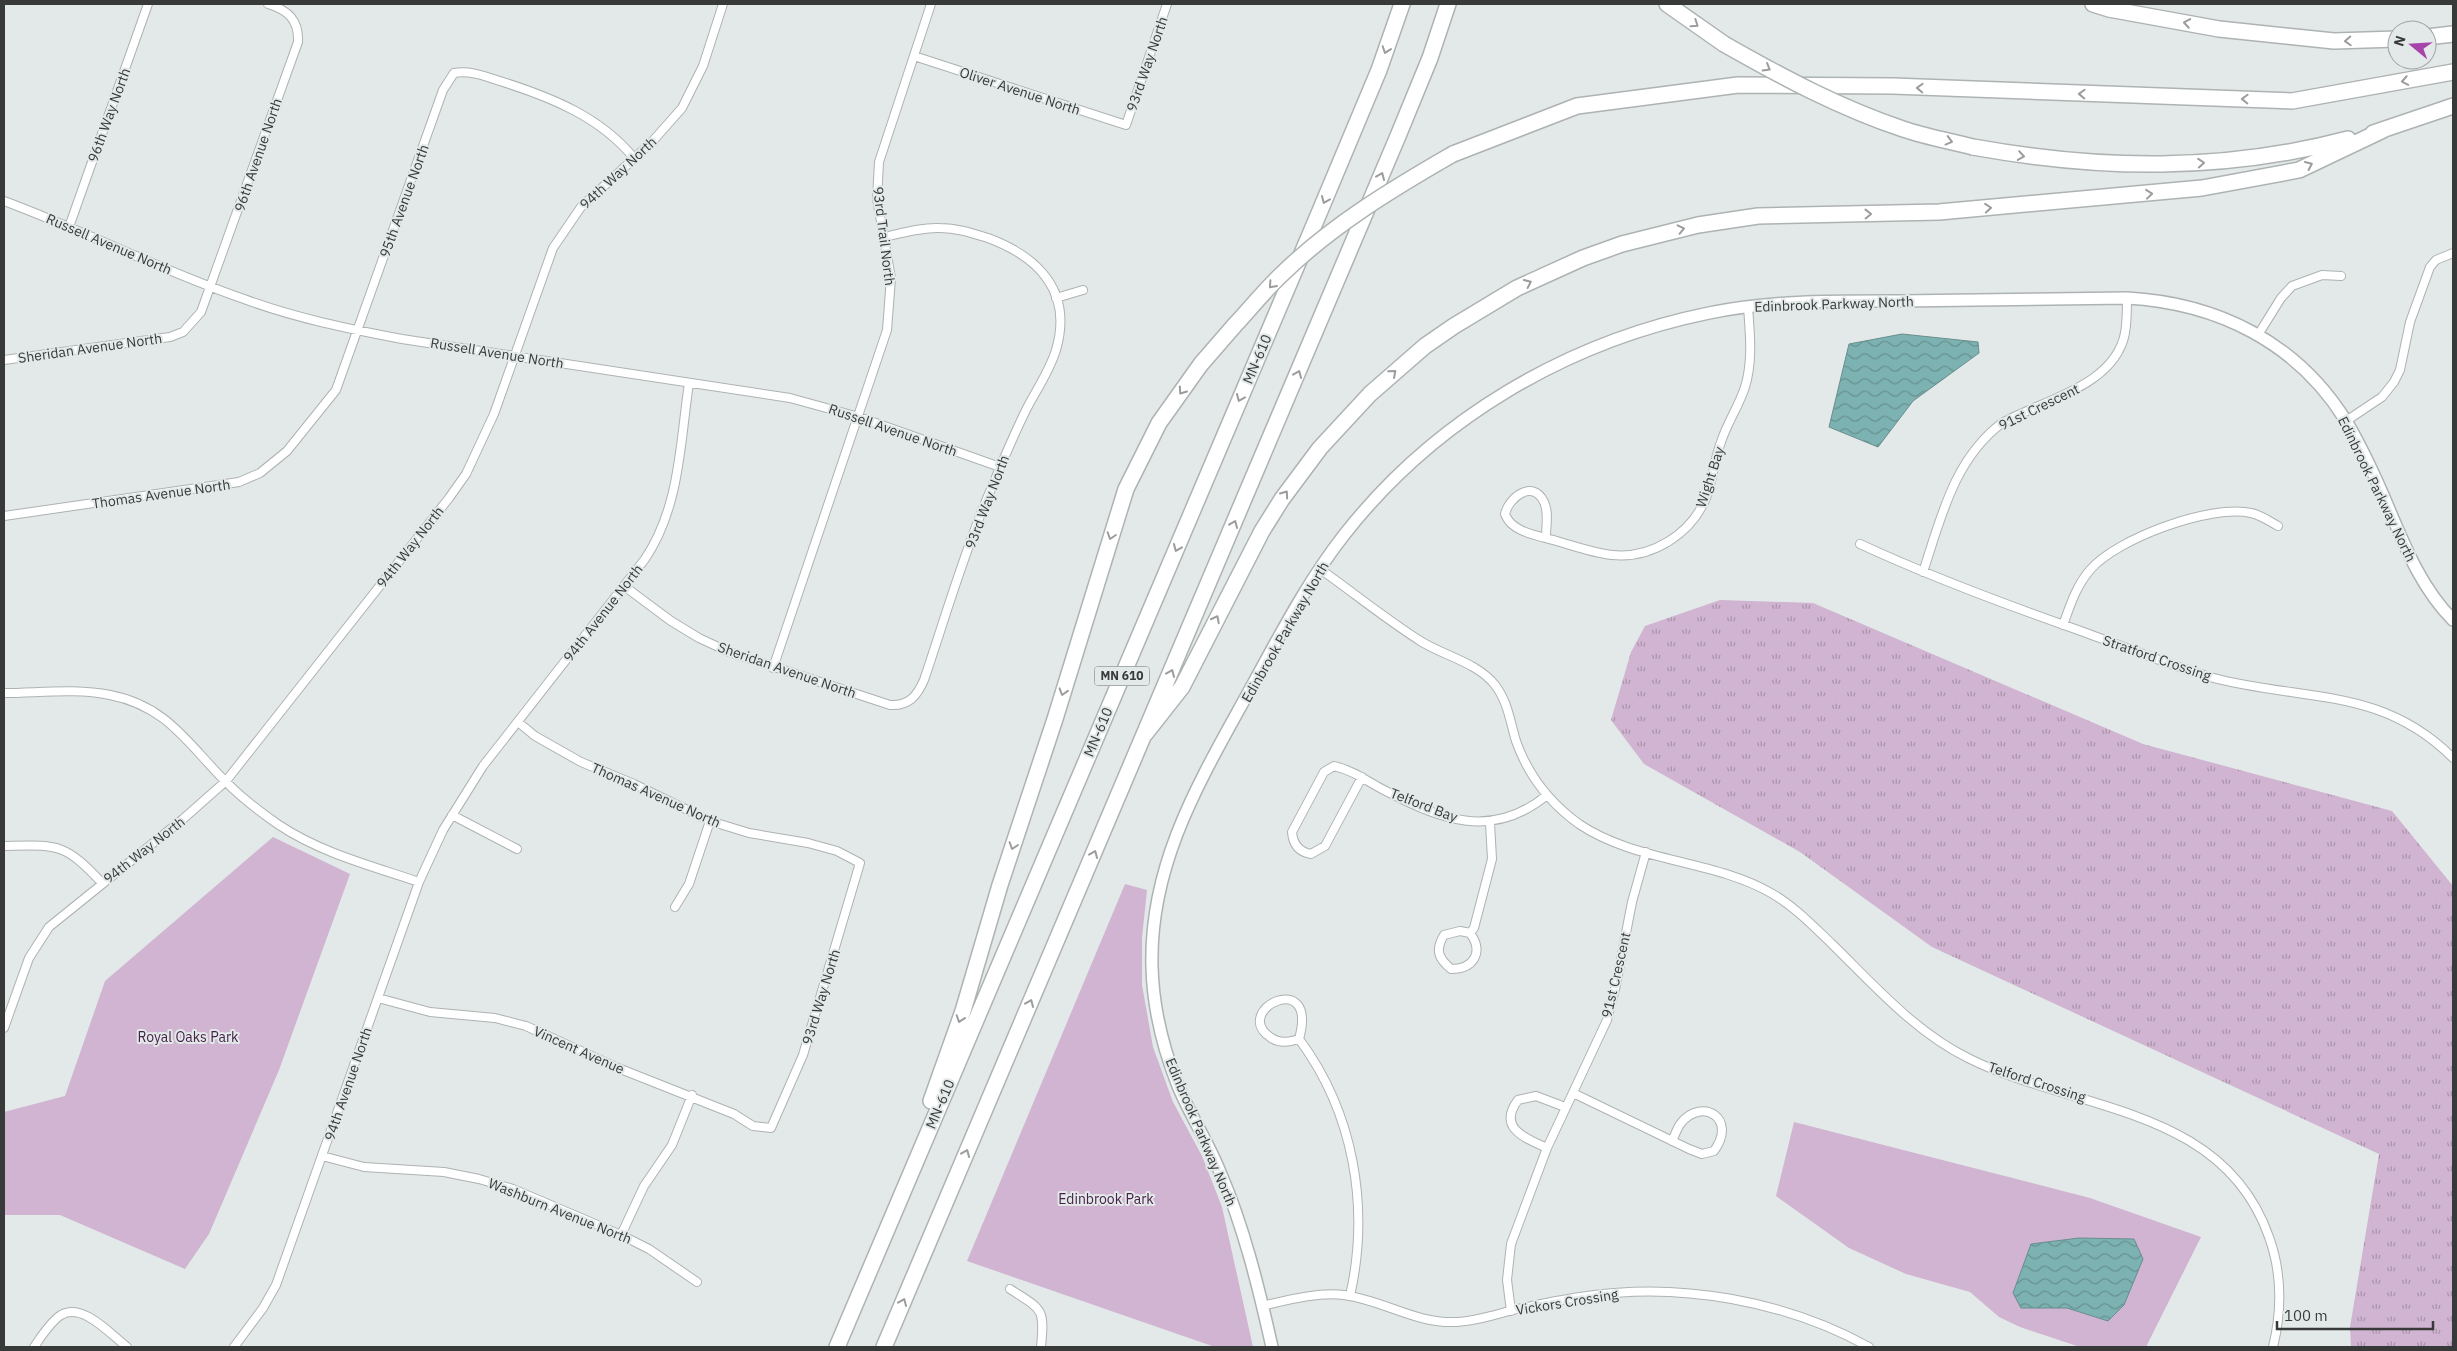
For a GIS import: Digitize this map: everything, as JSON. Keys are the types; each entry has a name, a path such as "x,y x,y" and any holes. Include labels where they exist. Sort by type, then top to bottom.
{"highway":[{"name":"MN-610","path":"837,1347 1328,193 1379,70 1402,4"},
{"name":"MN 610","path":"884,1347 1398,136 1430,58 1448,4"},
{"path":"1667,4 1724,44 1790,81 1844,106 1904,129 1973,148 2083,163 2144,166 2264,157 2324,146 2383,130 2453,106"},
{"path":"2093,4 2109,9 2219,29 2334,41 2387,39"},
{"path":"2437,36 2453,34"},
{"path":"832,1347 950,1050 1126,489 1159,423 1201,364 1281,275 1326,236 1390,190 1453,154 1577,106 1738,85 1893,86 2292,101 2453,72"},
{"path":"1145,734 1182,687 1262,531 1297,476 1345,418 1394,371 1425,346 1517,288 1583,258 1622,244 1723,221 1758,216 1939,212 2202,188 2299,170 2383,130"}],"street":[{"name":"96th Way North","path":"69,227 148,4"},
{"name":"96th Avenue North","path":"211,288 298,42 298,31 295,22 281,8 268,4"},
{"name":"94th Way North","path":"4,1028 29,958 37,942 62,914 183,819 226,781 466,474 494,414 544,270 566,226 581,206 668,127 686,101 703,66 723,4"},
{"name":"93rd Trail North","path":"773,668 880,356 890,313 891,278 878,199 880,162 931,4"},
{"name":"93rd Way North","path":"1126,125 1168,4"},
{"name":"Oliver Avenue North","path":"914,56 1126,125"},
{"name":"95th Avenue North","path":"358,330 444,90 454,73 477,74 562,104 606,130 634,158"},
{"name":"Russell Avenue North","path":"4,201 211,288 300,317 358,330 514,356 790,398 858,418 1000,467"},
{"path":"884,236 938,228 954,229 1009,246 1035,263 1048,279 1056,298 1083,290"},
{"path":"2346,421 2382,397 2394,382 2400,370 2410,322 2430,267 2436,260 2453,252"},
{"path":"2258,335 2281,298 2292,286 2322,275 2341,276"},
{"name":"Sheridan Avenue North","path":"4,360 170,337 182,332 193,322 203,308 211,288"},
{"name":"93rd Way North","path":"906,704 916,696 924,680 982,512 1000,467 1056,350 1059,331 1056,298"},
{"name":"Edinbrook Parkway North","path":"1272,1347 1231,1199 1220,1170 1178,1087 1166,1050 1154,995 1152,945 1161,880 1182,817 1278,638 1320,568 1366,508 1409,465 1461,422 1516,386 1574,356 1634,333 1712,312 1748,307 1835,301 2127,298 2168,302 2196,308 2220,316 2258,335 2292,359 2316,382 2346,421 2415,566 2434,597 2453,620"},
{"name":"91st Crescent","path":"1922,572 1956,477 1974,448 1988,433 2002,423 2101,375 2113,360 2125,334 2127,298"},
{"name":"Wight Bay","path":"1546,537 1544,502 1538,494 1519,493 1507,506 1505,514 1507,521 1524,531 1594,552 1613,555 1633,555 1652,550 1669,542 1698,515 1706,497 1724,433 1745,387 1751,361 1748,307"},
{"name":"Thomas Avenue North","path":"4,516 218,487 239,482 260,473 287,451 336,390 358,330"},
{"name":"94th Avenue North","path":"234,1347 263,1308 276,1285 428,860 452,815 484,766 655,544 669,512 690,383"},
{"path":"2063,625 2080,583 2090,570 2115,549 2134,540 2180,521 2220,513 2251,513 2264,517 2278,526"},
{"name":"Stratford Crossing","path":"1860,544 1978,595 2211,677 2344,700 2378,709 2427,734 2453,758"},
{"name":"Telford Crossing","path":"1320,568 1421,641 1488,677 1504,698 1521,754 1547,795 1575,821 1605,839 1744,881 1770,892 1794,909 1914,1022 1967,1058 2023,1081 2136,1116 2176,1133 2215,1159 2235,1178 2251,1199 2274,1249 2280,1304 2272,1347"},
{"name":"Sheridan Avenue North","path":"624,586 671,621 699,638 773,668 880,703 906,704"},
{"path":"4,693 86,693 109,695 130,700 151,709 169,721 226,781 257,808 307,841 419,882"},
{"name":"Thomas Avenue North","path":"518,722 535,736 581,762 634,784 710,821 750,833 808,843 837,851 860,863"},
{"name":"Telford Bay","path":"1362,777 1325,846 1311,854 1298,848 1292,839 1292,832 1324,772 1334,766 1352,770 1412,803 1455,818 1490,823 1525,811 1547,795"},
{"path":"452,815 517,849"},
{"path":"675,907 689,884 710,821"},
{"path":"1470,933 1474,928 1492,859 1490,823"},
{"path":"4,846 54,846 80,859 102,883"},
{"name":"91st Crescent","path":"1511,1311 1507,1280 1511,1244 1547,1148 1607,1020 1616,985 1632,902 1646,852"},
{"name":"93rd Way North","path":"771,1128 803,1055 860,863"},
{"path":"1452,932 1470,933 1475,939 1477,951 1474,960 1462,969 1452,969 1439,957 1440,942 1444,935 1452,932"},
{"name":"Vincent Avenue","path":"378,998 430,1012 495,1018 526,1026 618,1068 734,1114 753,1126 771,1128"},
{"path":"1300,1039 1289,1042 1269,1037 1263,1030 1261,1022 1265,1008 1272,1002 1282,998 1292,1001 1303,1015 1300,1039 1325,1079 1339,1111 1350,1144 1357,1178 1358,1248 1350,1296"},
{"path":"1573,1093 1672,1141 1702,1154 1714,1151 1722,1141 1724,1130 1718,1118 1710,1112 1700,1111 1690,1115 1681,1124 1672,1141"},
{"path":"621,1235 644,1186 672,1145 692,1096"},
{"path":"1547,1148 1519,1134 1510,1119 1512,1108 1518,1100 1536,1096 1565,1107"},
{"name":"Washburn Avenue North","path":"322,1156 364,1167 444,1172 479,1179 513,1189 621,1235 648,1249 697,1282"},
{"path":"1010,1289 1040,1310 1044,1323 1041,1347"},
{"name":"Vickors Crossing","path":"1262,1306 1304,1297 1324,1295 1350,1296 1432,1321 1457,1322 1588,1296 1634,1292 1681,1293 1728,1298 1774,1309 1818,1324 1868,1347"},
{"path":"34,1347 61,1315 70,1312 89,1317 126,1347"}],"green space":[{"path":"1720,600 1813,603 2143,744 2392,811 2453,886 2453,1347 2351,1347 2350,1327 2379,1154 1932,947 1800,852 1644,764 1611,720 1631,652 1645,626"},
{"name":"Royal Oaks Park","path":"273,837 350,874 279,1070 209,1234 185,1269 60,1215 4,1215 4,1112 65,1096 105,981"},
{"name":"Edinbrook Park","path":"1125,884 1147,890 1142,938 1142,985 1153,1047 1173,1102 1202,1156 1222,1207 1253,1347 1215,1347 967,1261"},
{"path":"1794,1122 2090,1198 2201,1237 2146,1347 2080,1347 2020,1327 1999,1317 1970,1292 1906,1274 1849,1248 1776,1196"}],"water":[{"path":"1902,334 1978,342 1979,353 1913,401 1878,447 1829,427 1849,344"},
{"path":"2079,1238 2134,1239 2143,1259 2124,1305 2108,1321 2067,1308 2021,1308 2013,1293 2031,1244"}]}
